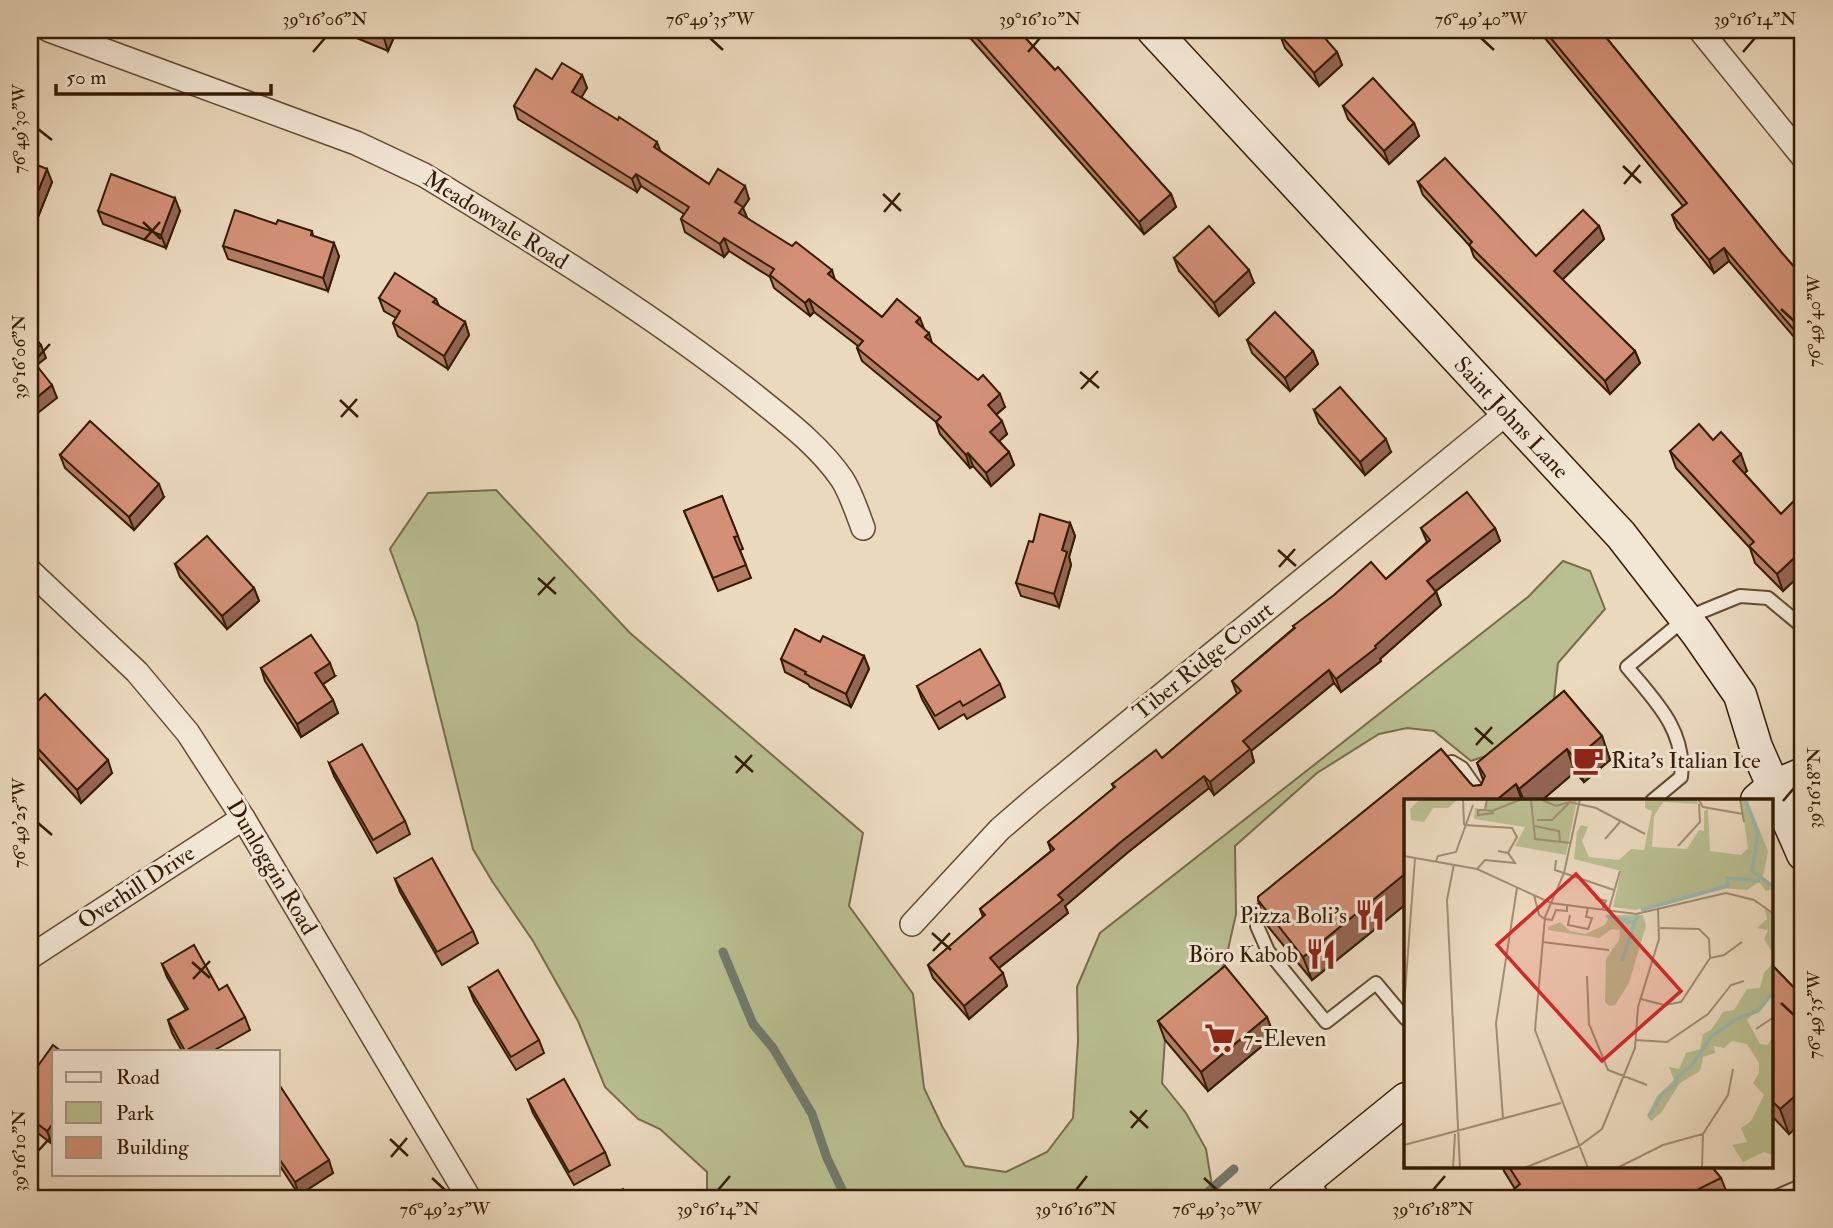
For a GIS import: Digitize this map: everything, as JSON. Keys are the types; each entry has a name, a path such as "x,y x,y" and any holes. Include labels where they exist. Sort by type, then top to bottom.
{"street":[{"name":"Meadowvale Road","path":"49,30 356,143 424,175 447,189 595,282 723,371 789,423 844,481 863,528"},
{"name":"Saint Johns Lane","path":"1153,30 1621,535 1686,618 1740,695 1756,747 1764,794"},
{"path":"1700,30 1803,157"},
{"name":"Tiber Ridge Court","path":"912,924 1000,829 1036,798 1508,412"},
{"name":"Dunloggin Road","path":"30,571 137,672 188,733 243,818 469,1198"},
{"path":"1764,794 1803,774"},
{"name":"Saint Johns Lane","path":"1773,808 1803,854"},
{"name":"Overhill Drive","path":"30,957 243,818"},
{"path":"1284,1198 1318,1186 1404,1101"}],"lane":[{"path":"1654,799 1681,777 1683,758 1676,733 1660,706 1627,667 1686,618 1740,596 1768,598 1803,627"},
{"path":"1431,772 1441,764 1452,762 1462,768 1484,799"},
{"path":"1280,895 1259,912 1257,926 1268,951 1326,1022 1376,983 1404,1017"},
{"path":"1773,1198 1803,1185"}],"green space":[{"path":"496,490 630,633 863,833 849,906 913,994 924,1088 965,1166 1006,1172 1047,1152 1073,1118 1078,1041 1077,987 1100,933 1528,597 1563,561 1590,571 1605,609 1558,663 1554,699 1536,724 1498,752 1471,761 1434,731 1407,728 1379,734 1317,773 1235,846 1236,914 1225,963 1192,1012 1165,1039 1162,1083 1186,1113 1206,1149 1214,1198 707,1198 707,1172 660,1129 638,1119 605,1087 578,1021 533,941 473,849 417,623 390,549 428,493"}],"building":[{"path":"364,30 387,30 384,38"},
{"path":"970,30 1018,30 1055,70 1058,67 1171,194 1139,222"},
{"path":"1286,30 1318,30 1337,52 1314,73 1280,35"},
{"path":"1544,30 1600,30 1803,277 1803,325 1795,331 1724,248 1709,260 1672,215 1687,203"},
{"path":"562,63 582,75 572,92 618,120 619,117 657,142 654,147 709,184 718,169 745,186 735,202 743,207 739,213 792,246 796,242 832,270 828,274 882,317 897,299 920,318 916,322 929,333 925,337 978,380 983,375 1000,394 988,405 1002,421 990,432 1009,452 986,473 936,422 941,417 857,348 863,341 809,299 805,303 770,275 774,269 724,238 720,244 681,219 689,207 636,174 632,179 514,106 536,69 552,79"},
{"path":"1373,78 1414,123 1384,151 1343,106"},
{"path":"1445,158 1536,256 1583,210 1599,226 1554,271 1635,351 1605,381 1469,245 1472,242 1418,182"},
{"path":"30,162 47,169 33,204 30,202"},
{"path":"111,174 175,198 161,235 98,211"},
{"path":"235,210 276,224 278,220 312,231 311,235 334,243 323,278 223,246"},
{"path":"1209,226 1249,270 1214,303 1174,258"},
{"path":"395,273 436,299 433,302 465,322 444,356 393,323 400,311 379,298"},
{"path":"1275,312 1313,351 1285,378 1247,340"},
{"path":"30,331 41,345 30,353"},
{"path":"30,357 52,385 30,403"},
{"path":"1340,387 1386,439 1360,462 1314,410"},
{"path":"90,421 159,484 129,517 60,455"},
{"path":"1699,424 1713,440 1721,432 1741,454 1733,461 1781,514 1803,492 1803,568 1794,558 1777,574 1749,546 1754,542 1670,451"},
{"path":"1467,492 1495,528 1427,581 1436,592 1375,646 1376,648 1336,679 1329,670 1243,741 1250,749 1210,782 1204,776 1058,895 1063,900 990,958 1003,973 964,1006 928,965 985,915 980,909 1054,849 1048,842 1115,787 1112,784 1156,750 1162,758 1241,691 1232,681 1295,628 1293,626 1371,562 1386,579 1430,540 1421,528"},
{"path":"722,496 738,536 734,537 746,565 713,578 684,511"},
{"path":"1040,514 1070,523 1062,550 1067,552 1054,594 1016,583 1029,541 1033,542"},
{"path":"207,536 254,588 222,616 175,564"},
{"path":"795,629 820,642 823,636 864,656 846,694 781,659"},
{"path":"311,635 330,663 315,673 333,700 297,724 261,668"},
{"path":"980,649 1000,684 963,706 960,701 935,716 917,686"},
{"path":"1564,691 1602,736 1575,759 1567,749 1519,789 1516,784 1497,799 1404,799 1404,875 1303,957 1258,897 1441,749 1473,786 1481,785 1485,776 1477,763"},
{"path":"45,694 108,760 77,790 30,740 30,709"},
{"path":"362,744 405,821 373,840 329,763"},
{"path":"432,858 473,931 437,952 395,879"},
{"path":"194,945 219,990 227,985 245,1017 184,1050 168,1020 188,1009 162,964"},
{"name":"7-Eleven","path":"1225,966 1267,1017 1201,1072 1158,1021"},
{"path":"1773,966 1803,997 1803,1104 1795,1096 1780,1109 1773,1102"},
{"path":"498,970 539,1040 511,1057 469,988"},
{"path":"53,1045 60,1050 52,1050 52,1125 47,1131 30,1118 30,1077"},
{"path":"564,1079 605,1152 569,1172 528,1100"},
{"path":"280,1086 329,1160 295,1182 280,1160"},
{"path":"1510,1168 1713,1168 1721,1178 1681,1198 1504,1198 1520,1184"},
{"path":"623,1189 629,1198 608,1198"}],"waterway":[{"path":"723,952 753,1024 773,1048 812,1114 827,1158 846,1198"},
{"path":"1201,1198 1234,1169"}],"place":[{"name":"Rita's Italian Ice","path":"1588,760"},
{"name":"Pizza Boli's","path":"1370,915"},
{"name":"Böro Kabob","path":"1321,954"},
{"name":"7-Eleven","path":"1220,1038"}]}
